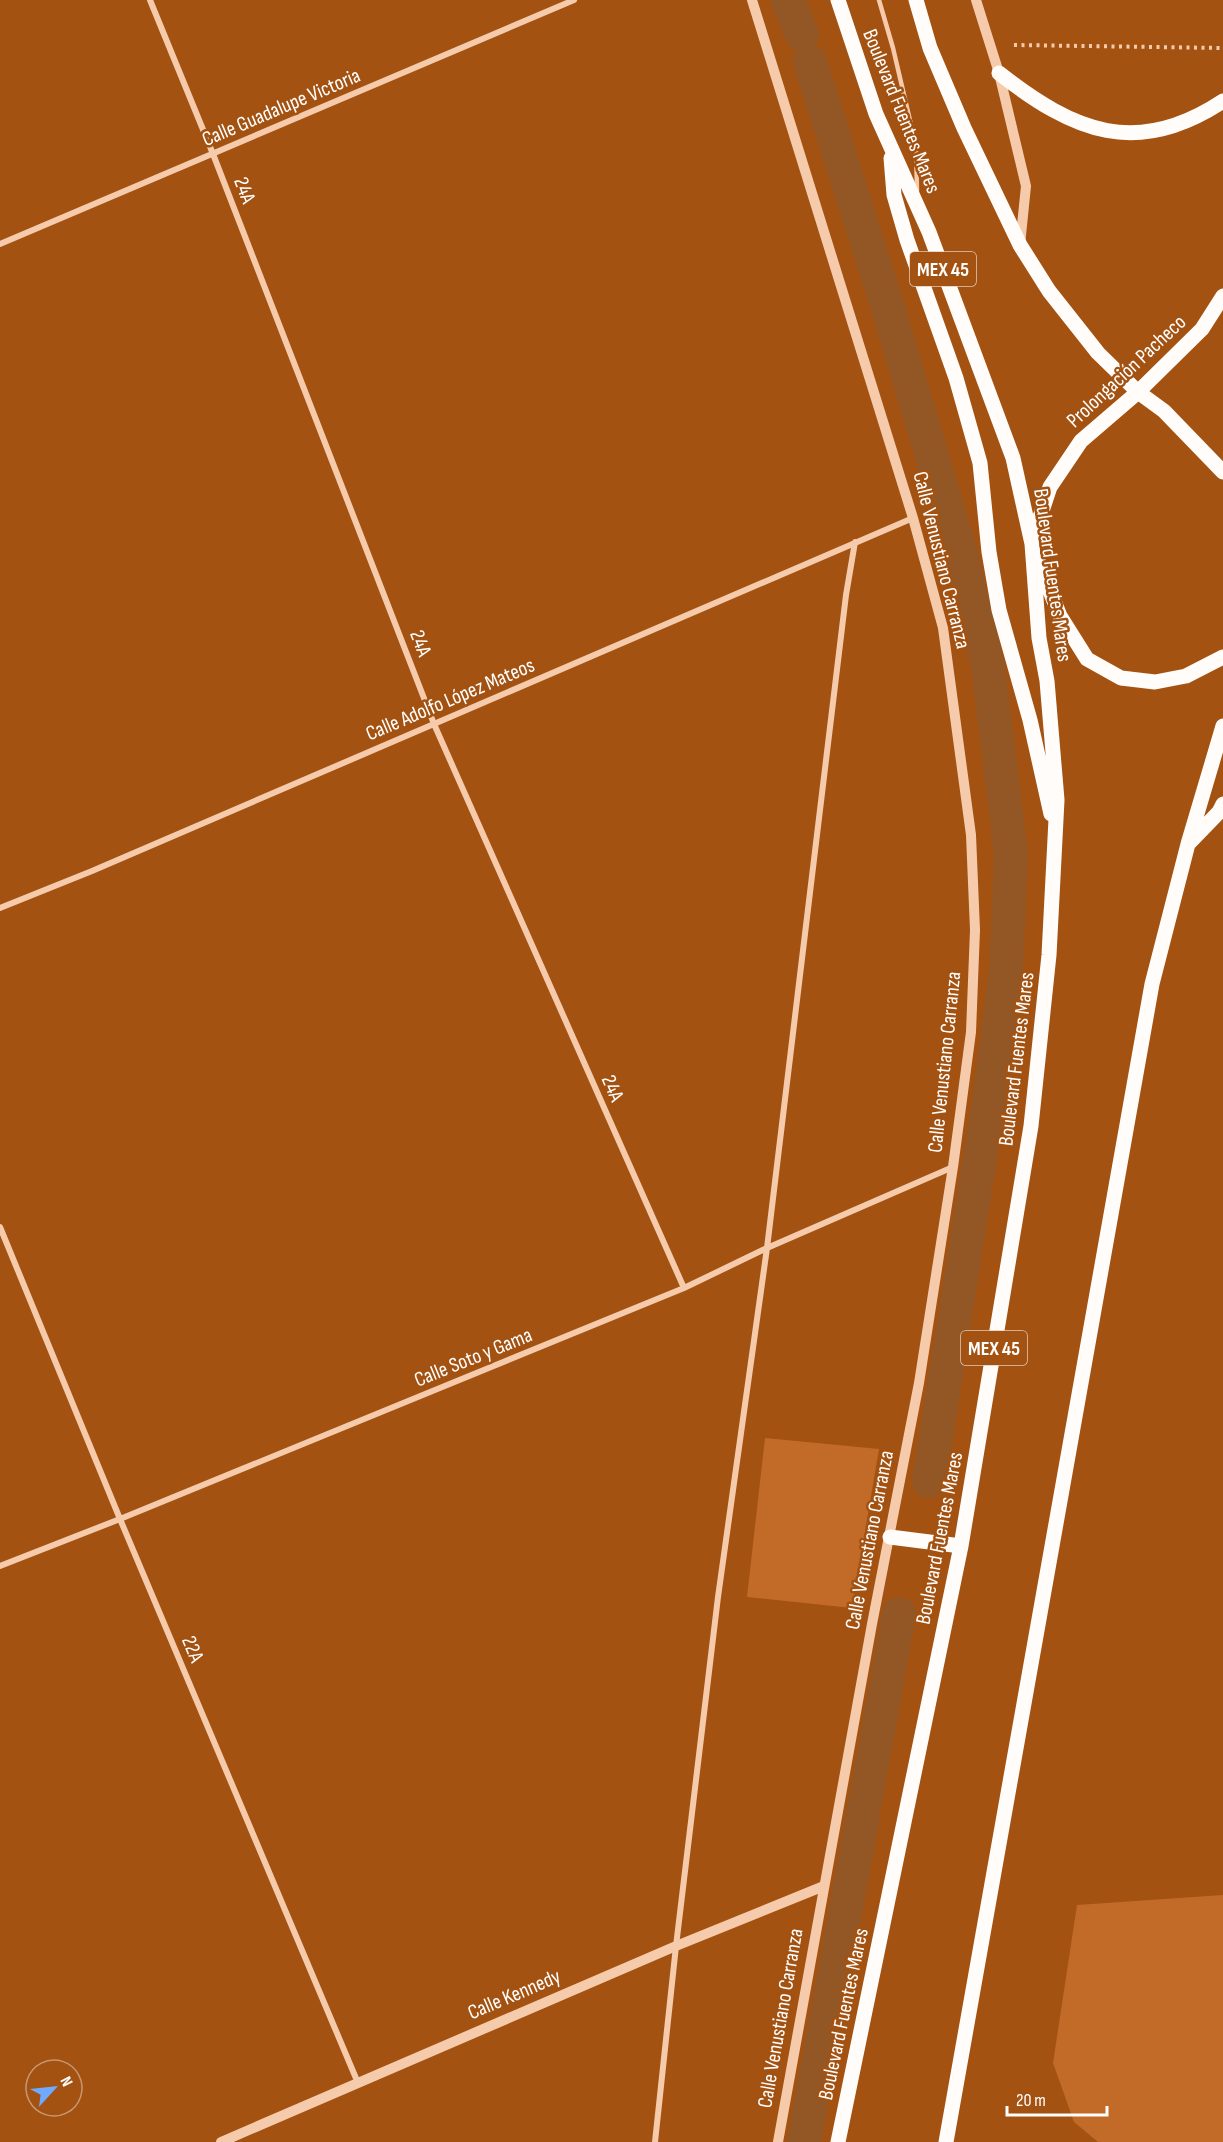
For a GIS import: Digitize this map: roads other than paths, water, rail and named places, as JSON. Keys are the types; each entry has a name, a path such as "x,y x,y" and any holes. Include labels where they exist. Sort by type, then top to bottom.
{"main road":[{"name":"Boulevard Fuentes Mares","path":"838,0 876,114 929,232 1013,458 1032,544 1057,800 1049,955 1031,1126 961,1546 838,2142"},
{"path":"916,0 930,48 964,128 1020,245 1049,291 1098,352 1138,392 1164,411 1223,472"},
{"path":"999,73 1025,93 1062,115 1101,130 1142,134 1177,126 1223,101"},
{"path":"891,146 894,195 906,240 956,378 980,463 989,552 999,610 1030,720 1056,834"},
{"name":"Prolongación Pacheco","path":"1032,544 1050,487 1080,441 1138,392 1202,329 1223,296"},
{"name":"MEX 45","path":"1032,544 1060,616 1087,659 1120,678 1155,682 1186,676 1223,657"},
{"path":"946,2142 1152,984 1188,844 1223,726"},
{"path":"1188,844 1219,812 1223,804"},
{"path":"890,1537 961,1546"}],"street":[{"name":"24A","path":"150,0 213,154 434,724 684,1288"},
{"name":"Calle Guadalupe Victoria","path":"0,244 574,0"},
{"name":"Calle Venustiano Carranza","path":"752,0 913,518 943,628 971,835 975,930 971,1032 953,1167 919,1383 872,1624 778,2142"},
{"path":"976,0 999,73 1026,186 1020,245"},
{"name":"Calle Adolfo López Mateos","path":"0,908 92,871 913,518"},
{"path":"656,2142 676,1946 718,1597 767,1248 844,607 855,542"},
{"name":"Calle Soto y Gama","path":"0,1566 684,1288 767,1248 953,1167"},
{"name":"22A","path":"0,1227 120,1519 358,2083"},
{"name":"Calle Kennedy","path":"221,2142 676,1946 824,1886"}],"lane":[{"path":"879,0 916,146 917,207"}],"waterway":[{"path":"788,0 802,35"},
{"path":"810,62 888,308 961,554 988,666 1011,854 1006,971 989,1100 929,1481"},
{"path":"804,2142 899,1614"}]}
